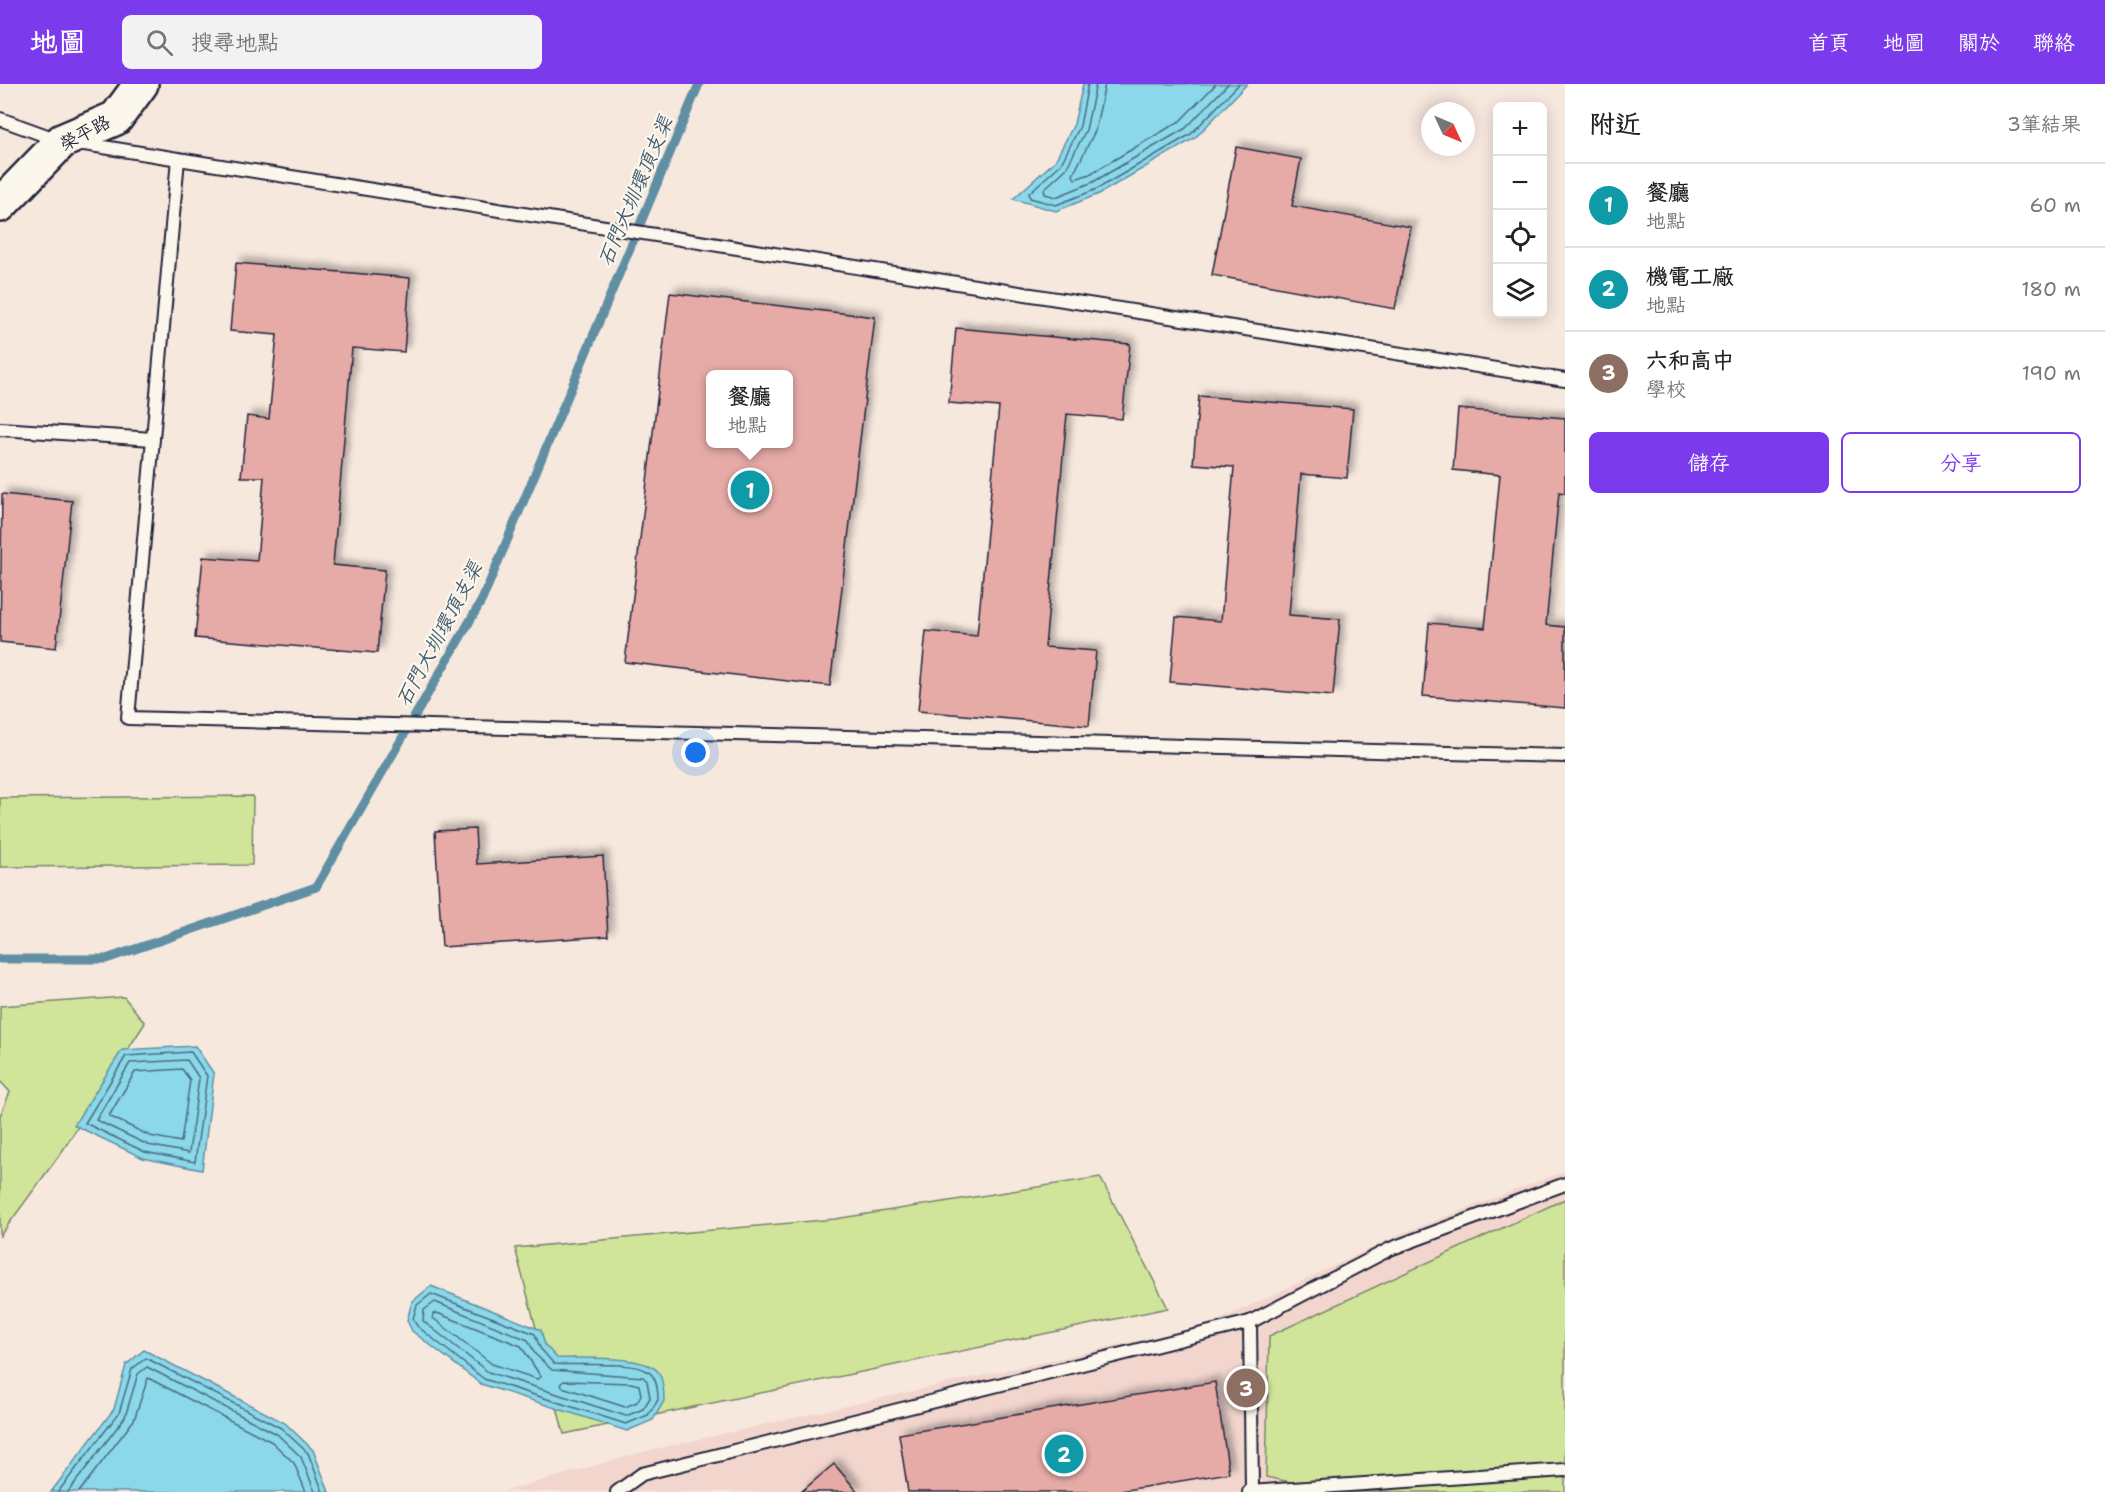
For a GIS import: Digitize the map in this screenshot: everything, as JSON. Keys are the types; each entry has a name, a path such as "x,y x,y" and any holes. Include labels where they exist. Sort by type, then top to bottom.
{"street":[{"name":"榮平路","path":"0,205 62,141 116,118 141,84"}],"lane":[{"path":"0,119 62,141 1565,380"},
{"path":"178,159 129,718 1565,756"},
{"path":"0,429 153,439"},
{"path":"617,1492 642,1474 1250,1322 1390,1249 1565,1184"},
{"path":"1250,1322 1250,1492 1565,1470"}],"shaded area":[{"path":"1565,1171 1565,1492 502,1492 642,1452 1211,1324 1405,1232"}],"green space":[{"path":"253,796 252,865 0,867 0,798"},
{"path":"124,997 145,1023 63,1150 0,1236 0,1116 10,1092 0,1081 0,1006"},
{"path":"1100,1177 1168,1308 564,1434 515,1248 835,1219"},
{"path":"1565,1199 1565,1492 1338,1492 1266,1477 1269,1336"}],"water":[{"path":"1083,84 1247,84 1195,138 1099,194 1056,211 1013,199 1055,161 1074,124"},
{"path":"195,1046 214,1074 202,1170 143,1158 74,1125 122,1050"},
{"path":"431,1286 541,1330 545,1345 557,1358 627,1360 652,1367 659,1373 664,1401 653,1420 627,1431 481,1384 412,1331 407,1320 412,1302"},
{"path":"144,1350 285,1423 313,1450 329,1492 51,1492 114,1409 126,1365"}],"building":[{"path":"1236,147 1301,159 1292,206 1411,227 1395,309 1212,275"},
{"path":"236,263 410,278 404,352 352,348 333,565 385,570 377,653 195,638 203,557 257,561 264,477 241,477 247,416 269,419 277,335 230,331"},
{"path":"670,293 875,317 830,686 625,662"},
{"path":"956,328 1130,344 1122,419 1067,414 1045,647 1096,651 1089,726 918,711 926,631 977,636 999,407 949,403"},
{"path":"1199,396 1353,409 1347,478 1301,474 1289,615 1340,619 1333,696 1170,682 1176,617 1221,621 1234,467 1193,464"},
{"path":"1458,409 1565,418 1565,493 1559,492 1546,625 1565,627 1565,708 1423,696 1429,623 1485,628 1500,475 1453,470"},
{"path":"2,494 72,501 56,648 0,642"},
{"path":"475,829 477,864 603,856 608,936 442,947 435,831"},
{"path":"1215,1382 1229,1473 1114,1492 908,1492 899,1434"},
{"path":"834,1464 858,1492 801,1492"}],"waterway":[{"name":"石門大圳環頂支渠","path":"0,959 106,959 316,887 482,600 699,84"}],"place":[{"name":"餐廳","path":"750,490"},
{"name":"六和高中","path":"1246,1388"},
{"name":"機電工廠","path":"1064,1454"}]}
